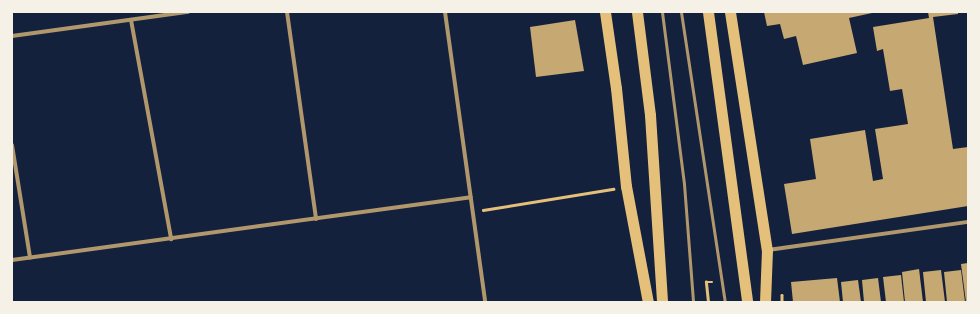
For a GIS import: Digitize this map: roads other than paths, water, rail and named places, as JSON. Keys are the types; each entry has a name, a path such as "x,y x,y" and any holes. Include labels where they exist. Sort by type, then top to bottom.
{"highway":[{"path":"605,12 616,88 626,186 648,302"},
{"path":"637,12 650,115 662,302"},
{"path":"708,12 716,57 728,163 747,302"},
{"path":"730,12 767,250 765,302"}],"street":[{"path":"12,36 188,12"},
{"path":"287,12 316,219"},
{"path":"445,12 485,302"},
{"path":"131,20 171,239"},
{"path":"12,146 30,258"},
{"path":"12,260 471,197"},
{"path":"767,250 968,222"}],"lane":[{"path":"662,12 684,184 693,302"},
{"path":"681,12 722,273 725,302"}]}
